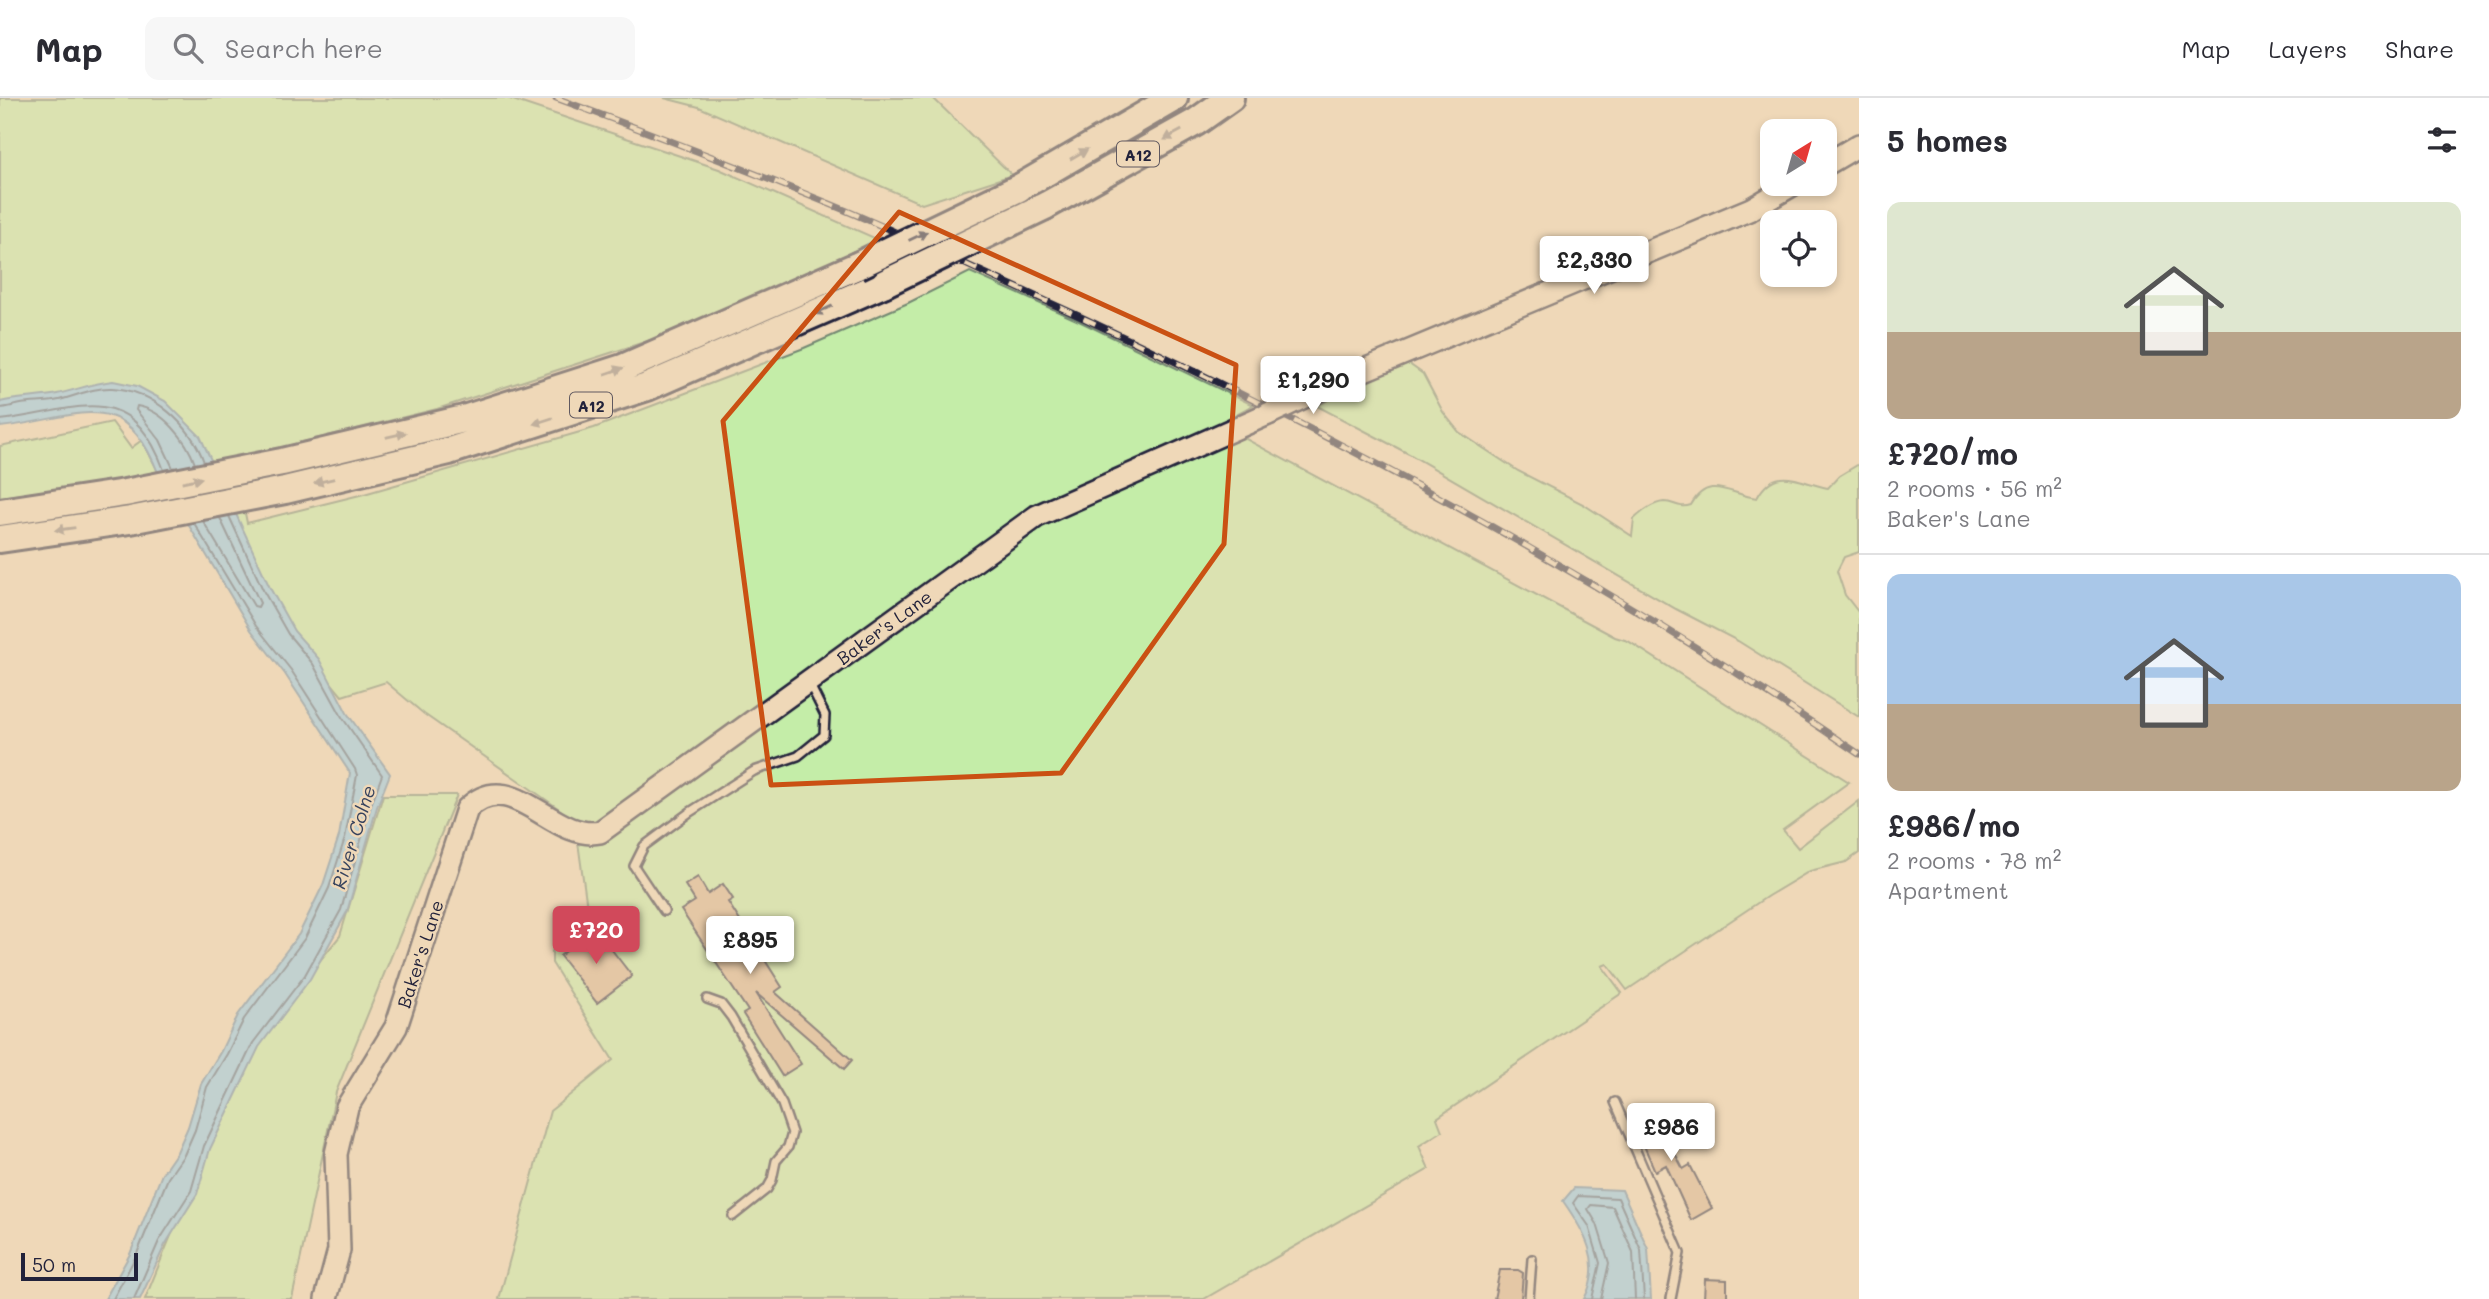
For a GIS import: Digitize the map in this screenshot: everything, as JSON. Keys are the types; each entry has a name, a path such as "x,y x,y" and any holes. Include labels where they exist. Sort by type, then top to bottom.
{"highway":[{"name":"A12","path":"0,512 125,493 282,462 464,419 623,368 856,266 1019,188 1174,98"},
{"name":"A12","path":"0,539 130,520 285,490 449,451 648,387 885,282 1045,206 1196,122 1230,98"}],"street":[{"path":"1838,157 1859,145"},
{"name":"Baker's Lane","path":"326,1299 339,1250 336,1154 347,1107 396,1027 467,809 477,799 492,794 507,795 576,832 600,832 1037,516 1340,380 1751,209 1773,196"}],"lane":[{"path":"664,911 635,866 644,846 690,812 754,771 798,756 824,735 825,715 809,682"},
{"path":"707,999 721,1003 742,1034 782,1104 792,1133 788,1147 776,1161 768,1189 733,1216"},
{"path":"1615,1102 1680,1253 1671,1299"},
{"path":"1528,1299 1532,1259"}],"highlighted area":[{"path":"899,212 1236,365 1224,544 1061,773 771,785 723,421"}],"green space":[{"path":"0,98 507,98 719,169 879,240 834,264 660,337 437,409 234,459 247,523 364,494 594,428 804,348 908,303 970,272 1253,405 1218,424 1615,637 1628,641 1849,782 1783,830 1798,848 1859,801 1859,853 1846,862 1810,871 1627,990 1607,964 1602,966 1622,993 1437,1118 1442,1131 1419,1146 1429,1169 1204,1299 499,1299 550,1111 613,1060 552,963 552,951 589,922 575,820 424,714 386,682 342,696 246,580 137,389 0,418"},
{"path":"664,98 933,98 1012,175 922,204 699,107"},
{"path":"1402,359 1423,374 1443,412 1459,432 1518,471 1583,504 1632,536 1634,519 1660,503 1691,505 1698,495 1713,488 1757,498 1764,487 1780,478 1828,488 1839,476 1859,464 1859,552 1844,557 1837,571 1845,595 1859,613 1859,717 1738,641 1676,609 1409,454 1317,406"},
{"path":"112,422 131,448 142,440 160,475 0,497 0,446"},
{"path":"383,795 457,795 336,1092 292,1299 145,1299 247,1050 340,936"}],"water":[{"name":"River Colne","path":"113,381 137,386 165,401 200,436 270,588 294,631 319,659 347,713 390,774 377,807 347,912 310,979 259,1047 210,1149 197,1194 165,1245 140,1299 105,1299 130,1254 162,1174 177,1152 201,1084 238,1015 299,934 323,885 339,836 350,773 285,674 251,630 159,475 145,446 130,427 113,417 94,413 0,427 0,402 57,394"},
{"path":"1574,1188 1622,1190 1648,1249 1651,1299 1584,1299 1590,1286 1592,1260 1584,1236 1563,1201"}],"building":[{"path":"698,877 708,894 723,884 733,899 728,902 782,987 775,992 852,1060 844,1069 756,993 801,1064 782,1076 743,1014 748,1011 681,910 695,901 685,885"},
{"path":"595,928 632,976 597,1003 560,956"},
{"path":"1652,1108 1683,1169 1690,1165 1712,1208 1691,1220 1666,1165 1655,1171 1632,1118"},
{"path":"1500,1270 1518,1270 1523,1273 1521,1299 1494,1299"},
{"path":"1705,1279 1727,1280 1727,1299 1704,1299"}],"railway":[{"path":"556,98 876,223 1230,389 1339,444 1551,560 1655,622 1859,754"}]}
